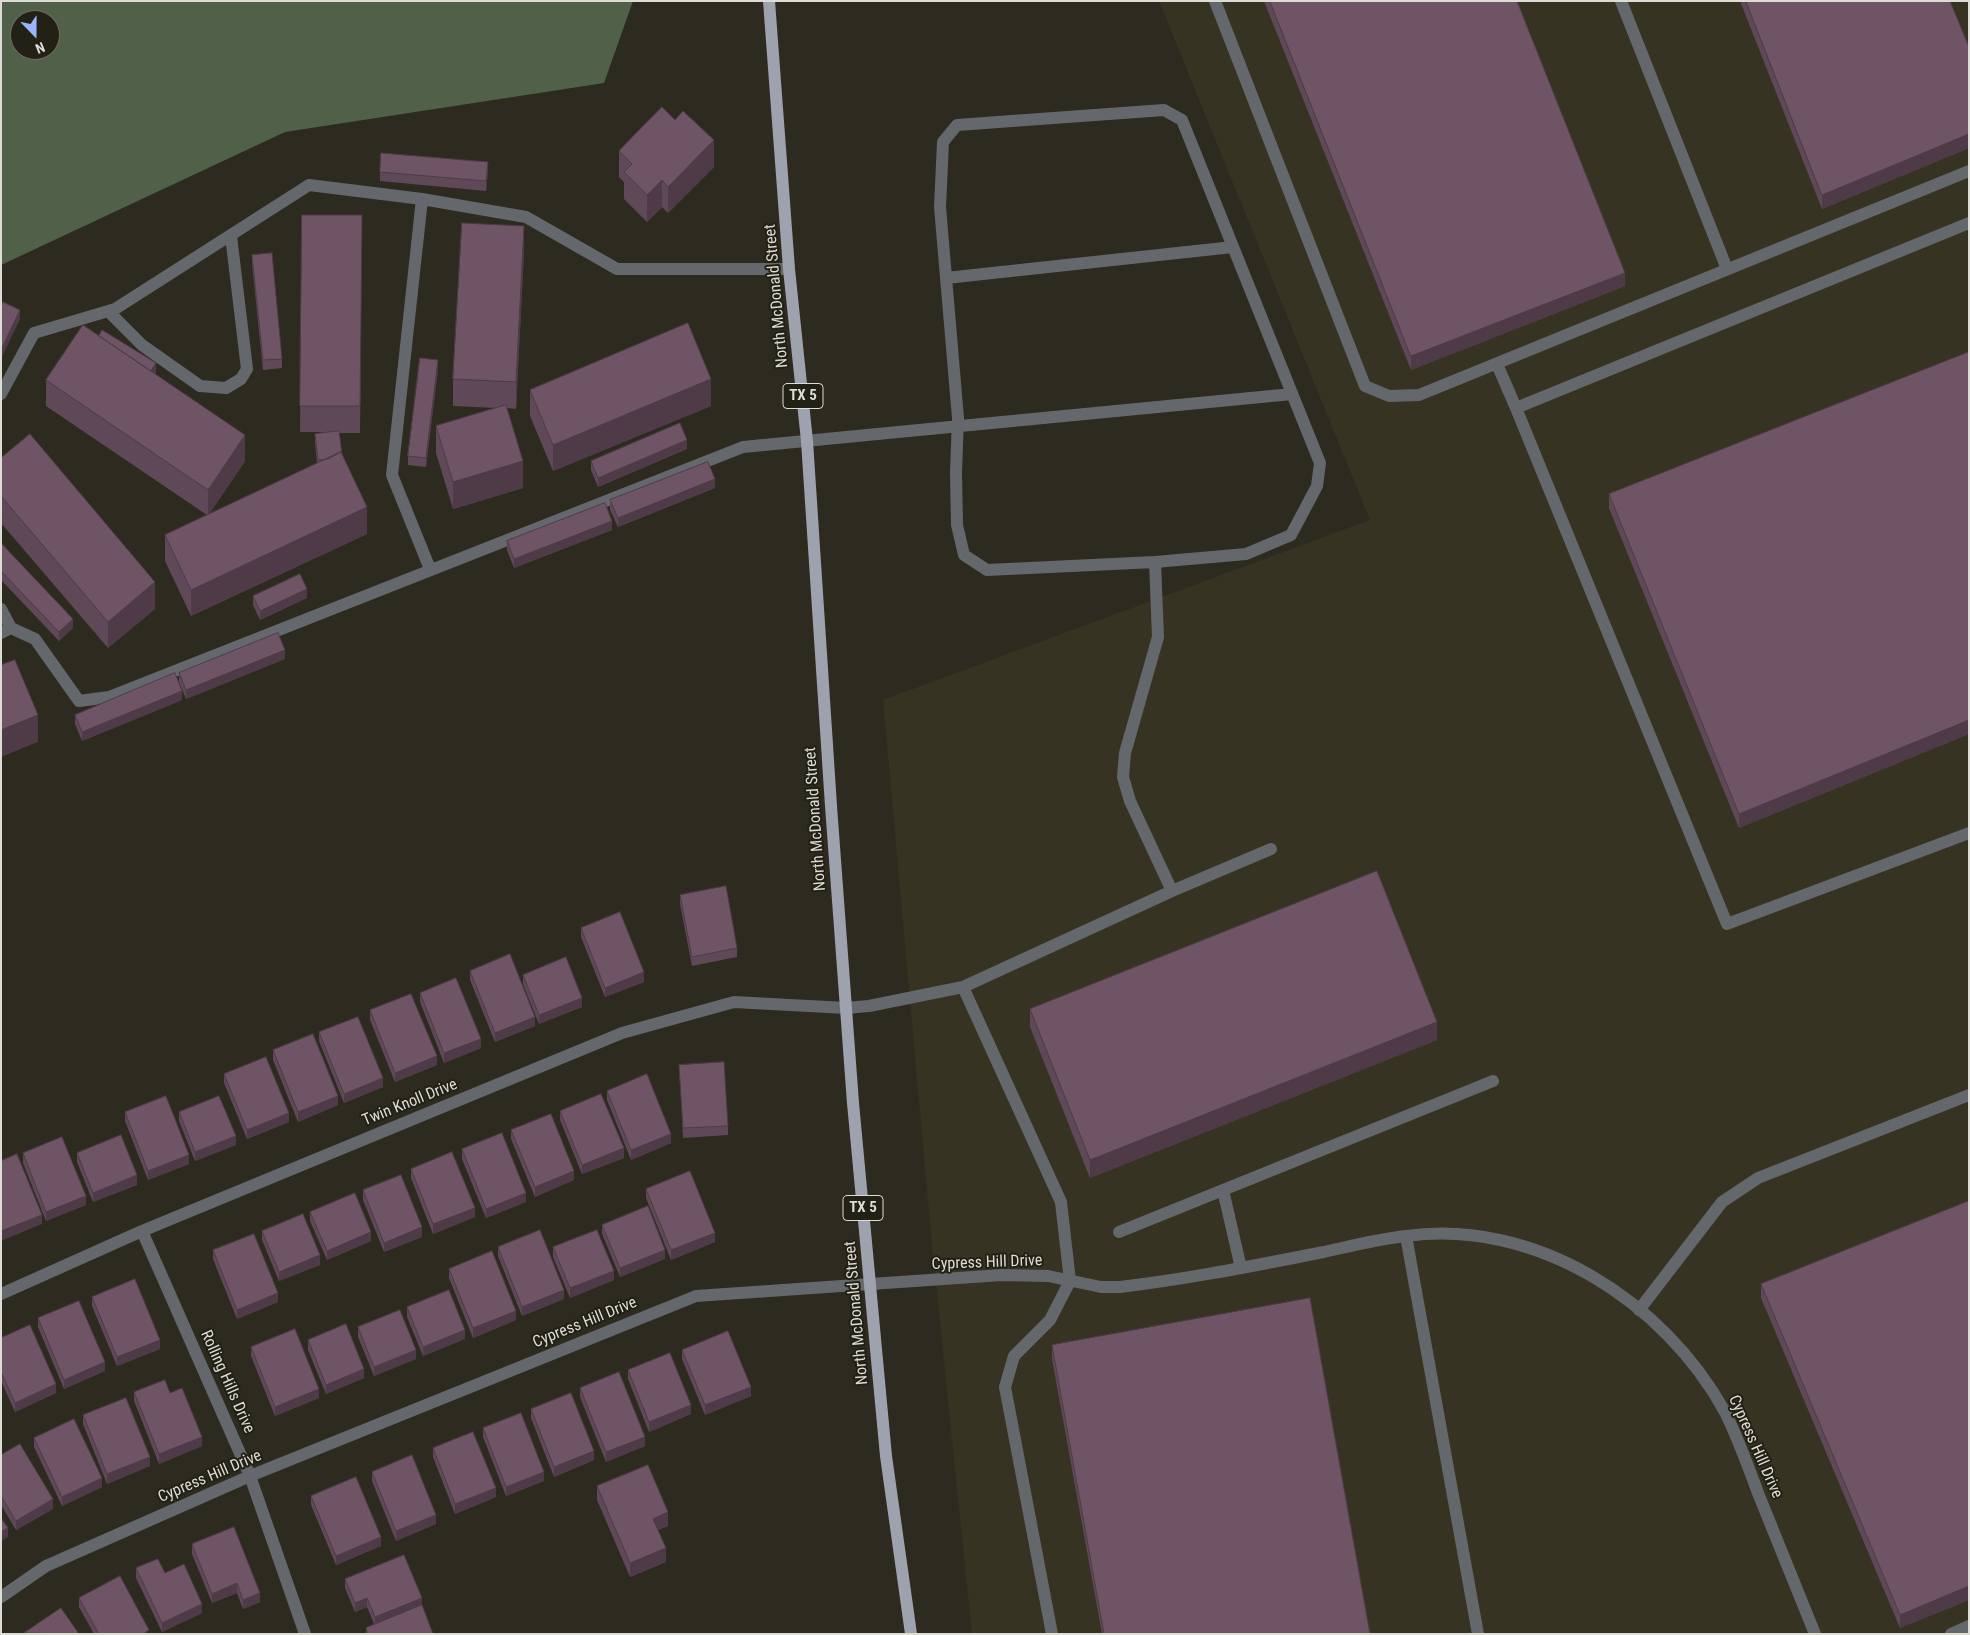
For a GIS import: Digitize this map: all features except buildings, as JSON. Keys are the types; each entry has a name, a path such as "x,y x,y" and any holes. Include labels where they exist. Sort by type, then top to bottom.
{"main road":[{"name":"North McDonald Street","path":"769,1 789,270 808,441 846,1008 886,1456 911,1634"}],"street":[{"path":"1215,1 1365,386 1389,396 1418,396 1969,171"},
{"path":"1621,1 1727,270"},
{"path":"1164,110 1182,120 1233,247 1320,464 1318,486 1291,535 1246,554 1155,562 987,570 964,555 957,525 956,473 958,426 940,207 943,142 957,125 1164,110"},
{"path":"1,394 34,333 115,309 309,185 422,199 526,217 617,269 789,270"},
{"path":"422,199 392,475 430,569"},
{"path":"1516,408 1969,223"},
{"path":"108,311 142,345 200,386 226,388 241,379 247,369 231,236"},
{"path":"946,278 1233,247"},
{"path":"1497,364 1727,924 1969,833"},
{"path":"1,609 6,631 35,639 79,701 109,697 743,447 1292,394"},
{"path":"1155,562 1158,637 1125,753 1123,777 1130,801 1172,891"},
{"name":"Twin Knoll Drive","path":"1,1294 142,1231 622,1033 734,1002 846,1008 869,1006 963,987 1172,891 1272,850"},
{"path":"963,987 1061,1202 1070,1281 1050,1320 1014,1356 1005,1387 1052,1634"},
{"path":"1119,1232 1492,1081"},
{"path":"1639,1310 1722,1202 1758,1178 1969,1095"},
{"path":"1223,1190 1241,1268"},
{"name":"Rolling Hills Drive","path":"142,1231 250,1476 305,1634"},
{"name":"Cypress Hill Drive","path":"1,1597 46,1566 250,1476 696,1296 1002,1275 1048,1276 1101,1287 1120,1287 1241,1268 1406,1236 1455,1233 1513,1243 1538,1250 1589,1274 1639,1310 1680,1348 1725,1412 1815,1634"},
{"path":"1406,1236 1478,1634"},
{"path":"1950,1634 1969,1626"}],"shaded area":[{"path":"1159,1 1969,1 1969,1634 972,1634 932,1245 883,700 1370,520"}],"green space":[{"path":"1,1 633,1 604,83 285,132 1,265"}]}
